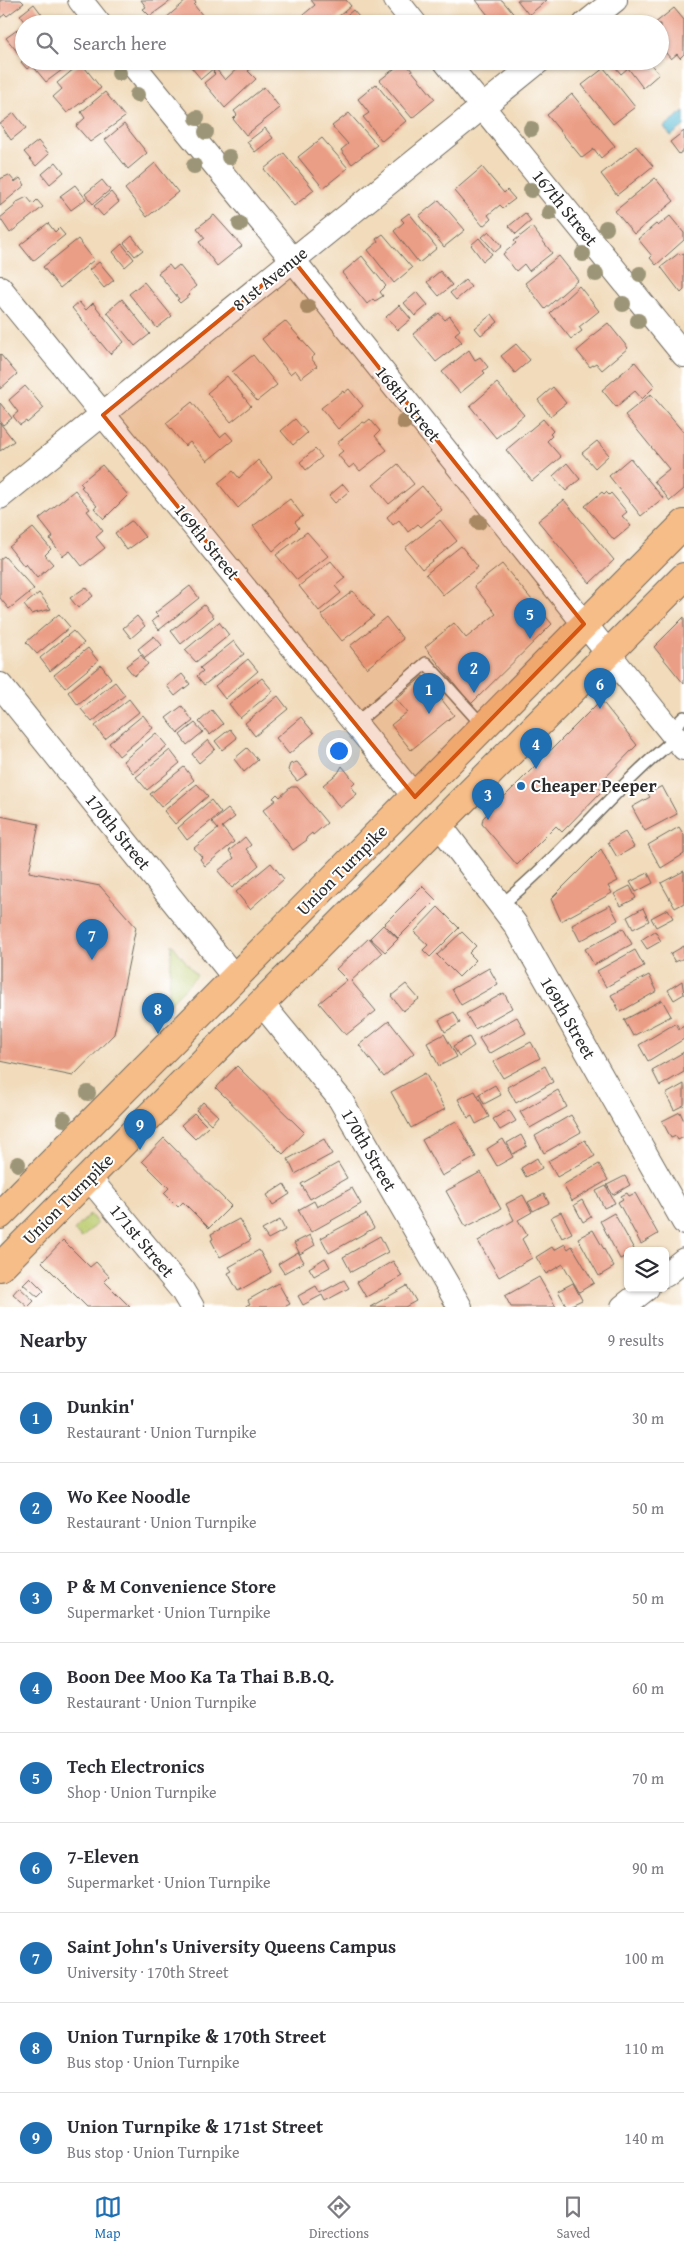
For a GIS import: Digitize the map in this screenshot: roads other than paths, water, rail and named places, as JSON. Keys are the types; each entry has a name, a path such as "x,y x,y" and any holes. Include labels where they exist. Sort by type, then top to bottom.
{"main road":[{"name":"Union Turnpike","path":"0,1215 684,524"},
{"name":"Union Turnpike","path":"0,1267 262,1004 438,823 684,577"}],"street":[{"path":"80,0 92,15"},
{"path":"396,0 408,15"},
{"path":"597,15 615,0"},
{"name":"168th Street","path":"137,70 293,260 607,653 679,733"},
{"name":"167th Street","path":"452,70 684,355"},
{"name":"81st Avenue","path":"0,498 528,70"},
{"name":"169th Street","path":"0,288 415,797"},
{"name":"170th Street","path":"0,685 235,978"},
{"name":"169th Street","path":"438,823 515,924 684,1222"},
{"name":"170th Street","path":"262,1004 340,1099 460,1307"},
{"name":"171st Street","path":"90,1178 182,1290 192,1307"},
{"path":"669,1272 684,1260"},
{"path":"623,1307 642,1292"}],"lane":[{"path":"355,724 426,664 484,727"},
{"path":"501,905 527,883 646,762 679,733"}],"water":[{"path":"684,111 684,126 671,136 664,127"}],"place":[{"name":"Tech Electronics","path":"530,639"},
{"name":"Wo Kee Noodle","path":"474,693"},
{"name":"7-Eleven","path":"600,709"},
{"name":"Dunkin'","path":"429,714"},
{"name":"Boon Dee Moo Ka Ta Thai B.B.Q.","path":"536,769"},
{"name":"Cheaper Peeper","path":"521,786"},
{"name":"P & M Convenience Store","path":"488,820"},
{"name":"Saint John's University Queens Campus","path":"92,960"},
{"name":"Union Turnpike & 170th Street","path":"158,1034"},
{"name":"Union Turnpike & 171st Street","path":"140,1150"}]}
